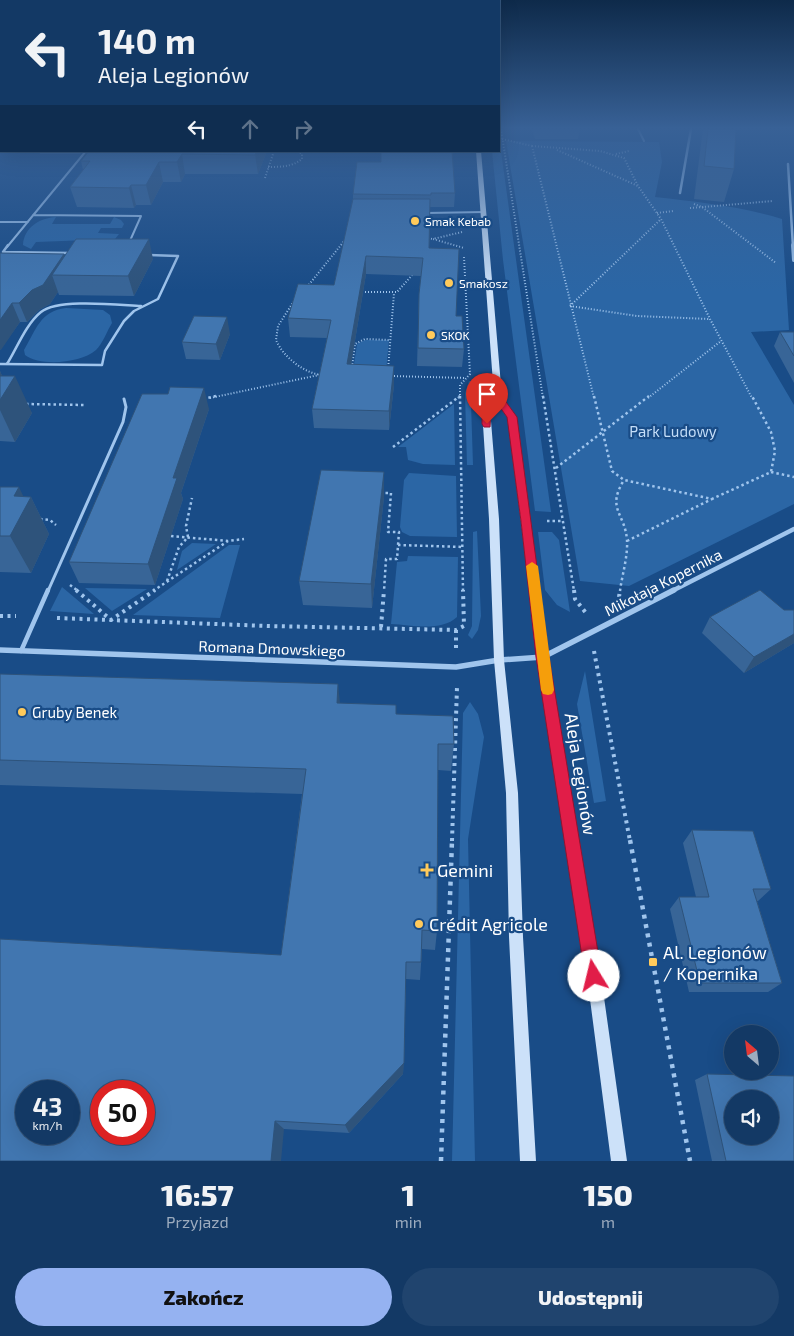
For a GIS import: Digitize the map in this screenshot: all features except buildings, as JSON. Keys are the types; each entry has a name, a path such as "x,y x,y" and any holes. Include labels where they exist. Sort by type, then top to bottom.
{"main road":[{"path":"481,183 498,397 486,409 494,519 499,660 512,793 516,937 528,1161"},
{"name":"Aleja Legionów","path":"498,397 512,417 527,521 542,657 594,976 619,1161"}],"street":[{"path":"680,192 682,183"},
{"path":"789,183 794,260"},
{"name":"Mikołaja Kopernika","path":"542,657 794,529"},
{"name":"Romana Dmowskiego","path":"0,650 456,667 499,660 542,657"}],"lane":[{"path":"1,252 60,183"},
{"path":"422,213 484,212"},
{"path":"34,215 141,216 128,246"},
{"path":"0,222 28,222"},
{"path":"1,252 76,253"},
{"path":"0,364 102,365 101,357 122,320 141,306 158,299 178,256 142,254"},
{"path":"7,364 39,314 48,308 64,305 141,306"},
{"path":"21,651 123,422 126,407 124,399"}],"path":[{"path":"509,183 575,600 586,613 690,1161"},
{"path":"541,183 612,471 624,480 712,499"},
{"path":"632,183 638,186"},
{"path":"637,183 661,219 710,319 771,432 775,451 771,472"},
{"path":"680,192 681,199 702,207 779,265"},
{"path":"684,209 768,200 790,203"},
{"path":"657,213 675,210"},
{"path":"570,306 661,219"},
{"path":"0,616 456,630 464,626 460,385 470,374 463,232 424,238"},
{"path":"314,290 304,290 348,237"},
{"path":"433,238 464,248"},
{"path":"416,271 394,293 387,376 466,378"},
{"path":"354,292 394,293"},
{"path":"296,298 280,323 276,339 280,352 308,371 320,375"},
{"path":"570,306 637,316 710,319"},
{"path":"351,374 355,344 365,339 390,340"},
{"path":"555,468 722,341"},
{"path":"199,400 217,398 320,375 328,375"},
{"path":"393,447 460,396"},
{"path":"19,404 85,405"},
{"path":"628,541 771,472 794,477"},
{"path":"610,602 619,598 628,541 614,501 617,489 624,480"},
{"path":"371,492 390,493 388,532 399,532 397,559 386,558 381,627"},
{"path":"166,581 179,548 188,537 186,526 192,498"},
{"path":"36,519 50,520 55,523 57,528"},
{"path":"171,536 228,541 244,539"},
{"path":"111,620 166,581 228,541"},
{"path":"398,545 464,547"},
{"path":"67,582 111,620"},
{"path":"15,616 19,608"},
{"path":"586,613 594,609"},
{"path":"441,1161 457,699 456,630"}],"green space":[{"path":"495,183 505,183 551,512 535,511 503,260"},
{"name":"Park Ludowy","path":"513,183 658,183 655,197 735,208 782,219 789,330 751,332 794,405 794,504 629,586 580,581"},
{"path":"56,217 52,224 110,224 114,217 121,220 124,224 122,228 101,228 98,233 119,234 115,239 36,242 31,249 23,245 26,233 30,228 44,219"},
{"path":"66,308 103,310 110,315 112,323 96,350 81,358 61,362 41,361 25,355 24,350 44,317 57,310"},
{"path":"365,340 389,340 386,372 353,371 357,344"},
{"path":"469,381 475,381 471,403 473,465 467,465 465,393"},
{"path":"454,404 455,465 423,464 408,460 406,447 398,447"},
{"path":"409,473 456,476 457,537 410,536 402,532 400,527 404,480"},
{"path":"477,531 481,616 478,630 472,639 468,635 472,626 473,532"},
{"path":"538,532 552,532 559,540 570,612 557,605 545,590"},
{"path":"192,543 216,544 177,570 182,551"},
{"path":"229,545 240,545 220,618 133,615"},
{"path":"408,556 458,557 457,617 443,625 435,626 391,624 397,562 407,561"},
{"path":"62,587 94,614 50,611"},
{"path":"85,588 147,589 112,611"},
{"path":"585,671 606,801 594,803 577,704"},
{"path":"470,702 478,714 484,737 468,839 475,1161 452,1161 463,713"}],"slow traffic":[{"path":"532,566 542,657 548,690"}],"place":[{"name":"Smak Kebab","path":"415,221"},
{"name":"Smakosz","path":"449,283"},
{"name":"SKOK","path":"431,335"},
{"name":"Gruby Benek","path":"22,712"},
{"name":"Gemini","path":"427,870"},
{"name":"Crédit Agricole","path":"419,924"},
{"name":"Al. Legionów / Kopernika","path":"653,962"}],"route":[{"path":"487,424 486,409 498,397 512,417 527,521 542,657 594,976"}]}
